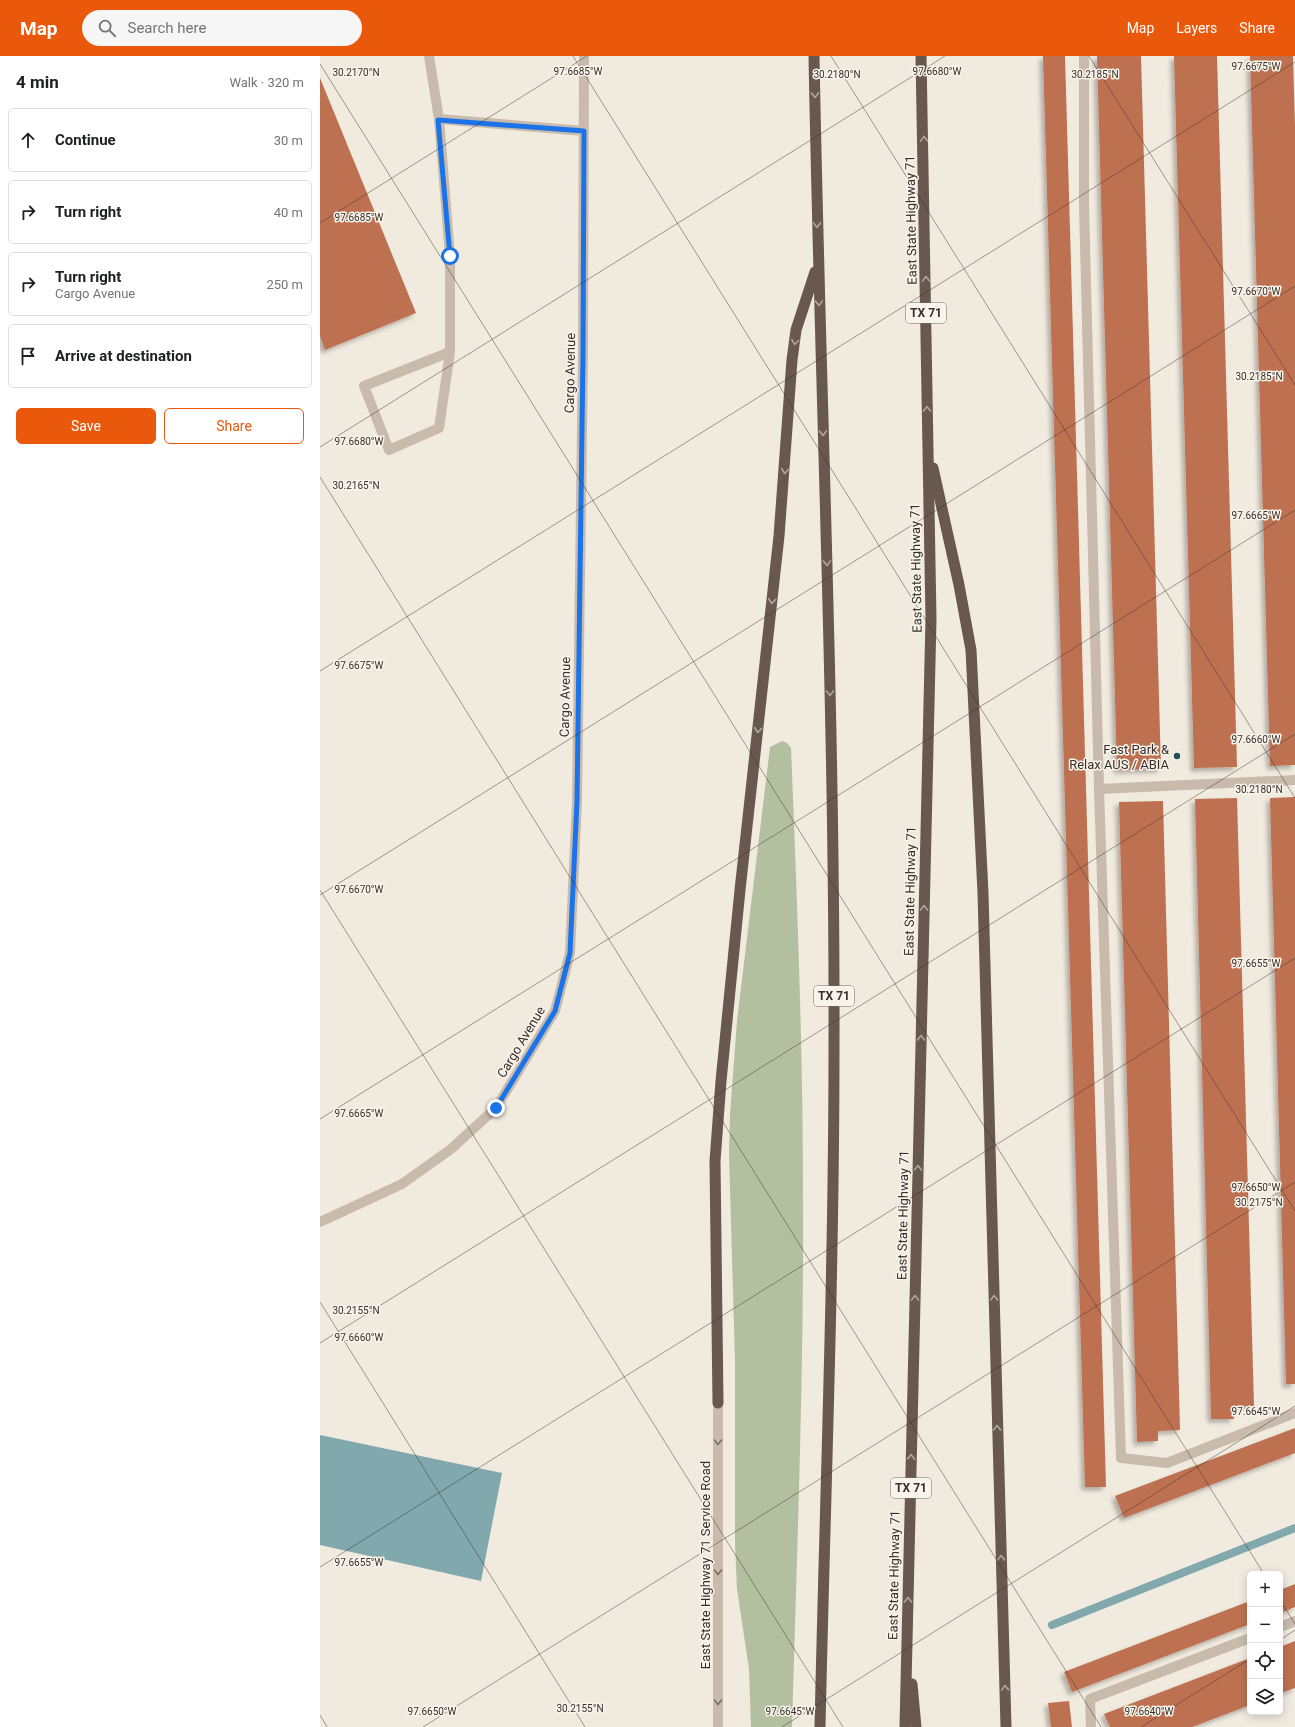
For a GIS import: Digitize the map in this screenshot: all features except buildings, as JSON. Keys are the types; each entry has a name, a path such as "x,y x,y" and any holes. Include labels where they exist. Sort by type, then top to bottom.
{"highway":[{"name":"TX 71","path":"814,56 818,264 831,703 834,1045 833,1190 820,1727"},
{"name":"East State Highway 71","path":"905,1727 931,619 922,56"},
{"path":"718,1403 715,1161 721,1081 740,890 780,536 792,360 796,330 818,264"},
{"path":"928,448 959,585 971,650 983,893 1006,1727"},
{"path":"907,1640 916,1727"}],"street":[{"path":"429,56 438,120 450,256 450,352 438,428 389,450 364,386 450,352"},
{"name":"Cargo Avenue","path":"320,1222 402,1184 451,1149 496,1108 555,1011 570,953 577,801 583,354 584,56"},
{"path":"1084,56 1084,206 1099,788 1121,1458 1167,1463 1295,1413"},
{"path":"438,120 584,131"},
{"path":"1099,788 1295,780"},
{"name":"East State Highway 71 Service Road","path":"718,1403 718,1726"},
{"path":"1283,1626 1295,1621"},
{"path":"1091,1727 1090,1699 1247,1639"}],"green space":[{"path":"782,741 787,743 791,748 803,1140 801,1395 792,1727 751,1727 749,1669 737,1589 735,1544 735,1361 729,1154 730,1114 737,1021 770,747"}],"water":[{"path":"320,1435 502,1473 481,1581 320,1545"}],"waterway":[{"path":"1052,1625 1295,1528"}],"place":[{"name":"Fast Park & Relax AUS / ABIA","path":"1177,756"}],"route":[{"path":"450,256 438,120 584,131 583,354 577,801 570,953 555,1011 496,1108"}]}
